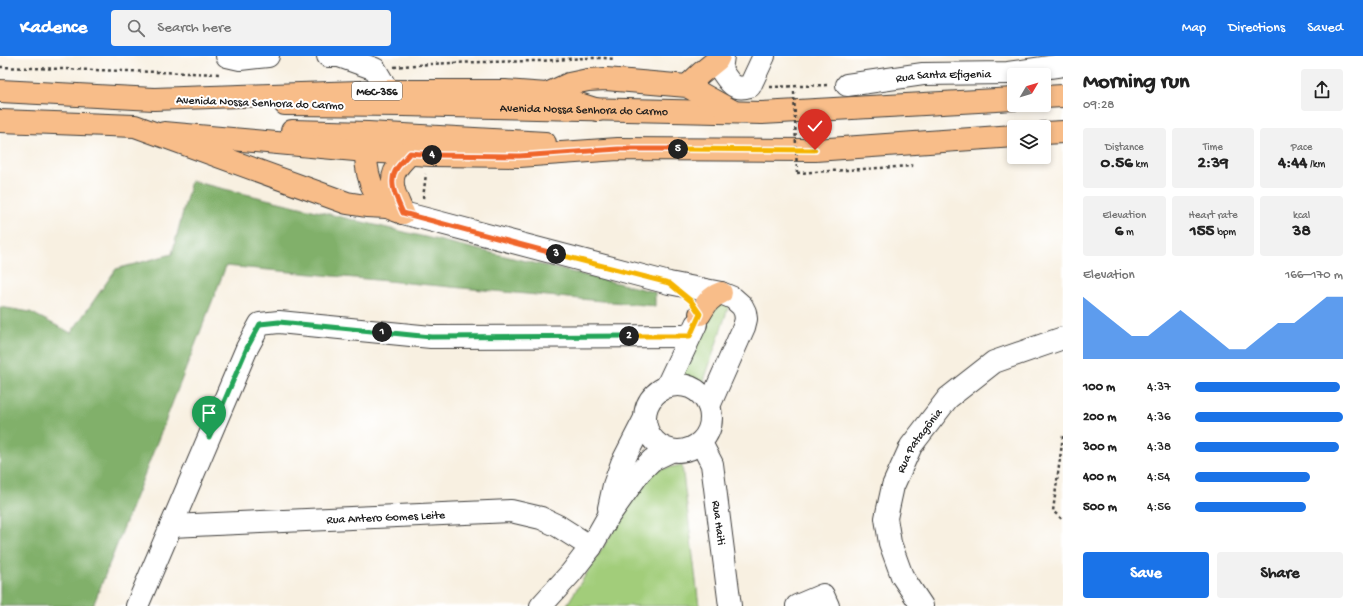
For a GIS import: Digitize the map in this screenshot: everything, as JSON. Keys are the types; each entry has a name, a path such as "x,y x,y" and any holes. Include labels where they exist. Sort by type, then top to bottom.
{"main road":[{"path":"687,86 717,60 719,56"},
{"path":"546,94 569,84 600,79 687,86 734,112"},
{"name":"MGC-356","path":"0,91 154,99 388,90 505,91 546,94 598,110"},
{"path":"1051,97 1063,96"},
{"name":"Avenida Nossa Senhora do Carmo","path":"154,99 301,104 762,113 1007,99"},
{"path":"395,210 378,197 371,185 368,174 367,142 373,121 384,112 404,105"},
{"path":"520,108 528,120 531,131 524,149"},
{"path":"0,121 135,126 156,132 524,149 815,150 1007,136"},
{"path":"135,126 347,203 395,210"},
{"path":"1051,133 1063,132"},
{"path":"367,142 410,153 430,155 524,149"},
{"path":"395,210 393,176 397,168 410,153"},
{"path":"700,314 710,299 721,293"}],"street":[{"path":"227,56 240,59 268,56"},
{"path":"328,56 339,56 375,68 388,90"},
{"path":"723,56 722,70 734,86 741,89 759,87"},
{"path":"730,56 759,87"},
{"path":"762,113 759,87 764,56"},
{"name":"Rua Santa Efigenia","path":"847,85 923,74 1008,73 1063,65"},
{"path":"395,210 421,219 669,283 721,293 738,301 745,312 746,319 744,327 709,406"},
{"path":"667,386 700,314 691,301 669,283"},
{"path":"137,606 247,348 260,324 279,322 431,337 690,336"},
{"name":"Rua Patagônia","path":"922,606 902,576 890,543 886,518 893,486 911,446 948,398 994,362 1063,338"},
{"path":"608,517 616,480 622,463 644,420 650,399 658,391 667,386 678,385 687,386 696,390 704,397 712,416 711,426 701,443 695,448 679,452 660,447 652,440 646,431 644,420"},
{"name":"Rua Haiti","path":"701,443 712,464 730,606"},
{"path":"541,606 571,573 591,547 608,517 640,472 652,460 671,451"},
{"name":"Rua Antero Gomes Leite","path":"171,526 511,511 541,518 558,526 591,547"},
{"path":"797,606 823,595 828,606"}],"path":[{"path":"759,87 847,85"},
{"path":"797,173 794,92 802,92"},
{"path":"423,190 428,167"},
{"path":"1063,436 1053,511 1063,520"}],"green space":[{"path":"191,181 655,292 655,306 226,266 93,606 0,606 0,307 30,312 71,333 116,269 172,254"},
{"path":"713,297 729,305 703,384 679,374"},
{"path":"682,465 699,606 566,606 651,471"}],"route":[{"path":"209,437 247,348 260,324 279,322 431,337 690,336 700,314 691,301 669,283 421,219 403,213 395,194 393,176 397,168 410,153 430,155 519,156 618,149 815,150"}]}
